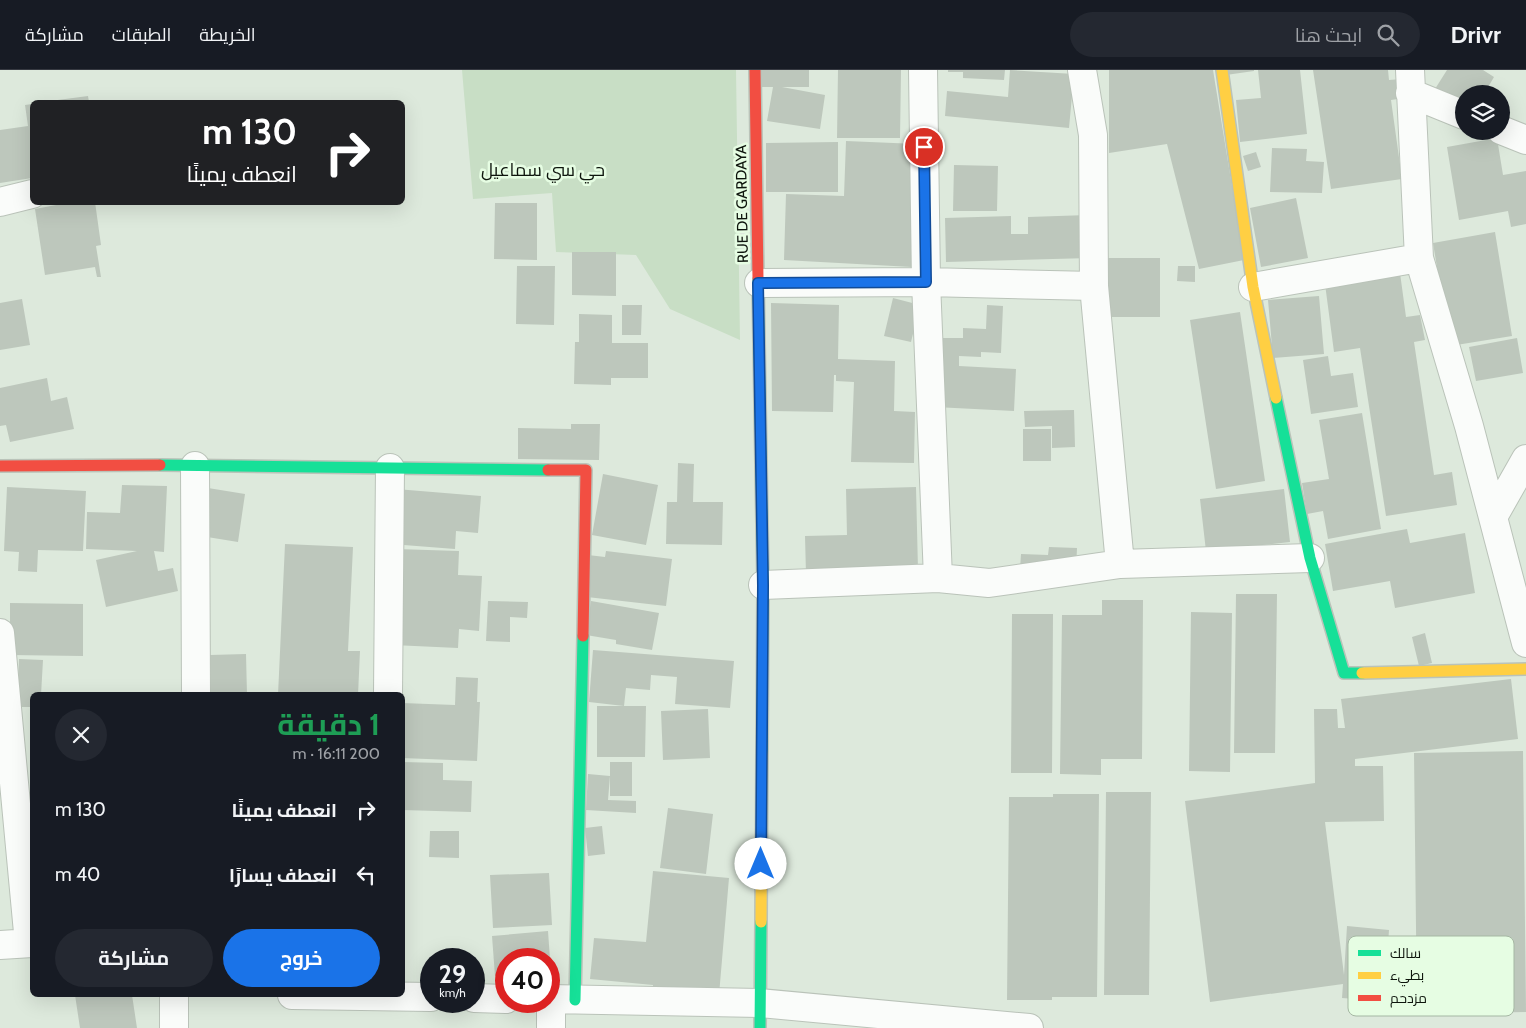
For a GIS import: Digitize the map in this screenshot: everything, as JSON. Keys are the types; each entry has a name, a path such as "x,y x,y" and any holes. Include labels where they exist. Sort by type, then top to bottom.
{"street":[{"name":"RUE DE GARDAYA","path":"755,70 763,585 760,1016"},
{"path":"923,70 926,282 938,578"},
{"path":"1082,70 1093,135 1094,286 1120,564"},
{"path":"1222,70 1253,287 1310,558 1344,673 1526,669"},
{"path":"1410,82 1455,110"},
{"path":"1410,82 1419,258 1469,426 1526,643"},
{"path":"1510,134 1526,140"},
{"path":"0,202 30,194"},
{"path":"1253,287 1419,258"},
{"path":"758,283 926,282 1094,286"},
{"path":"1493,518 1526,459"},
{"path":"0,466 586,470 560,962"},
{"path":"195,466 196,692"},
{"path":"388,692 390,468"},
{"path":"763,585 938,578 990,583 1120,564 1310,558"},
{"path":"0,633 30,933"},
{"path":"0,945 30,943"},
{"path":"405,996 420,997"},
{"path":"174,997 174,1028"},
{"path":"560,1000 760,1016 1029,1028"},
{"path":"551,1028 555,1013"}],"green space":[{"path":"462,70 736,70 740,340 670,309 636,255 556,252 552,193 473,199"}],"building":[{"path":"757,70 809,70 809,87 782,87 825,95 820,129 767,121 773,87 757,87"},
{"path":"838,70 901,70 900,138 837,138"},
{"path":"948,70 1005,70 1004,80 963,78 963,72 948,72"},
{"path":"1010,70 1074,74 1069,128 945,116 947,91 1008,97"},
{"path":"1109,70 1213,70 1244,260 1199,269 1167,144 1109,153"},
{"path":"1225,70 1254,70 1254,71 1226,75"},
{"path":"1258,70 1300,70 1307,134 1240,142 1236,100 1261,98"},
{"path":"1313,70 1388,70 1389,80 1402,79 1405,98 1391,100 1402,179 1331,189"},
{"path":"1447,70 1483,70 1494,77 1489,85 1455,85 1455,102 1435,89"},
{"path":"88,96 89,100 58,100"},
{"path":"30,104 30,178 0,183 0,130 28,126 25,105"},
{"path":"1486,140 1497,140 1503,175 1526,171 1526,224 1511,227 1508,211 1459,220 1447,147"},
{"path":"846,141 917,144 912,267 784,260 786,194 844,196"},
{"path":"838,142 838,192 766,192 766,143"},
{"path":"1272,148 1307,149 1306,161 1324,162 1322,193 1270,192"},
{"path":"1256,152 1261,167 1248,171 1243,156"},
{"path":"954,165 998,166 997,211 953,211"},
{"path":"1296,198 1308,258 1261,267 1250,208"},
{"path":"495,203 537,203 537,260 494,259"},
{"path":"56,205 95,205 101,245 96,246 101,277 97,277 95,267 45,275 35,209"},
{"path":"1088,215 1090,258 946,262 945,218 1011,216 1011,234 1028,234 1028,217"},
{"path":"1495,232 1512,336 1450,346 1433,243"},
{"path":"572,252 616,252 616,296 572,295"},
{"path":"1103,258 1160,258 1160,317 1104,317"},
{"path":"517,266 555,266 554,325 516,324"},
{"path":"1178,266 1195,266 1195,282 1177,281"},
{"path":"1400,273 1406,317 1420,315 1425,340 1414,342 1434,475 1452,472 1457,505 1386,516 1360,348 1334,352 1325,284"},
{"path":"1319,296 1324,354 1273,358 1268,300"},
{"path":"893,298 920,305 911,342 884,336"},
{"path":"22,299 30,345 0,350 0,303"},
{"path":"771,303 839,305 838,359 895,361 894,411 915,412 914,463 851,462 854,382 836,381 836,375 834,375 833,412 772,411"},
{"path":"622,305 642,305 641,335 622,335"},
{"path":"987,305 1003,306 1001,353 981,352 981,357 959,356 959,366 1016,369 1014,411 935,407 939,338 963,338 963,328 986,329"},
{"path":"1240,312 1265,481 1216,489 1190,320"},
{"path":"579,314 612,315 612,343 648,343 648,378 611,378 611,385 574,384 575,342 579,342"},
{"path":"1517,338 1523,373 1476,381 1469,347"},
{"path":"1328,356 1331,376 1353,373 1358,407 1311,414 1303,360"},
{"path":"47,378 51,401 67,397 74,429 10,442 6,425 0,426 0,388"},
{"path":"1074,410 1075,447 1052,448 1052,426 1025,427 1024,411"},
{"path":"1362,413 1381,529 1328,539 1323,511 1307,514 1302,483 1329,479 1319,420"},
{"path":"571,424 600,424 599,460 518,459 518,428 571,429"},
{"path":"1023,429 1051,429 1051,461 1023,461"},
{"path":"678,463 694,464 693,502 723,502 722,545 666,544 667,502 677,502"},
{"path":"603,474 658,485 646,545 592,535"},
{"path":"122,485 167,486 164,552 154,551 158,571 173,568 178,591 106,607 96,560 137,551 86,549 87,512 120,513"},
{"path":"7,487 86,491 83,551 38,550 37,572 18,571 19,552 4,551"},
{"path":"916,487 918,570 806,574 805,536 847,535 846,489"},
{"path":"208,488 245,494 238,542 201,536"},
{"path":"396,489 481,496 478,533 456,531 455,549 391,544"},
{"path":"1284,489 1290,542 1206,551 1200,499"},
{"path":"1407,529 1410,543 1465,533 1475,593 1395,608 1390,581 1333,591 1325,544"},
{"path":"285,544 353,547 348,651 360,651 358,692 278,692"},
{"path":"1049,547 1077,548 1076,570 1020,569 1021,554 1048,555"},
{"path":"396,549 459,551 458,575 482,576 479,631 459,629 458,648 393,645"},
{"path":"606,551 672,559 666,606 587,597 588,555 605,557"},
{"path":"1236,594 1277,594 1275,753 1234,753"},
{"path":"1102,600 1143,600 1142,759 1101,759 1101,775 1060,774 1062,615 1102,615"},
{"path":"488,601 528,602 527,618 510,617 510,642 486,641"},
{"path":"591,601 659,613 652,650 616,644 616,640 586,635"},
{"path":"10,603 83,604 83,656 10,655"},
{"path":"1191,612 1232,613 1230,772 1189,771"},
{"path":"1012,614 1053,614 1052,773 1011,773"},
{"path":"1425,633 1432,663 1419,666 1412,637"},
{"path":"593,650 734,661 730,708 675,704 677,677 651,675 650,690 626,688 624,706 589,702"},
{"path":"246,654 247,692 211,692 210,655"},
{"path":"19,659 43,660 41,692 30,692 30,707 17,707"},
{"path":"456,677 478,678 477,702 480,702 477,761 405,758 405,703 455,705"},
{"path":"1511,679 1518,739 1355,759 1355,766 1383,766 1384,821 1325,822 1344,975 1347,926 1389,930 1389,936 1348,936 1348,998 1342,998 1343,984 1210,1002 1185,801 1315,783 1314,709 1337,709 1338,728 1345,728 1341,699"},
{"path":"597,706 646,706 645,757 597,757"},
{"path":"708,709 710,758 663,760 661,711"},
{"path":"1523,751 1526,1012 1514,1012 1514,936 1416,936 1414,753"},
{"path":"405,762 443,763 443,780 472,781 471,812 405,810"},
{"path":"610,762 632,762 632,796 610,796"},
{"path":"588,774 610,776 608,800 636,801 636,813 586,810"},
{"path":"1106,792 1151,792 1149,995 1104,995"},
{"path":"1053,794 1099,794 1097,997 1007,1000 1009,797 1053,797"},
{"path":"668,808 713,814 706,874 660,868"},
{"path":"602,826 605,854 588,856 585,828"},
{"path":"430,831 459,831 459,858 429,857"},
{"path":"653,871 729,878 719,995 653,989 653,985 590,979 594,938 646,942"},
{"path":"549,873 552,925 493,928 490,875"},
{"path":"548,931 549,948 495,948 495,976 492,936"},
{"path":"75,997 132,997 137,1028 80,1028"}],"traffic: fast":[{"path":"758,279 763,585 762,752"},
{"path":"1276,398 1310,558 1344,673 1362,673"},
{"path":"160,465 548,470"},
{"path":"575,1000 583,636"},
{"path":"760,1028 761,922"}],"traffic: slow":[{"path":"1222,70 1253,287 1276,398"},
{"path":"1362,673 1526,669"},
{"path":"761,922 762,752"}],"traffic: jam":[{"path":"755,70 758,279"},
{"path":"0,466 160,465"},
{"path":"548,470 586,470 583,636"}],"district":[{"name":"حي سي سماعيل","path":"543,170"}],"route":[{"path":"761,864 763,585 758,283 926,282 924,147"}]}
